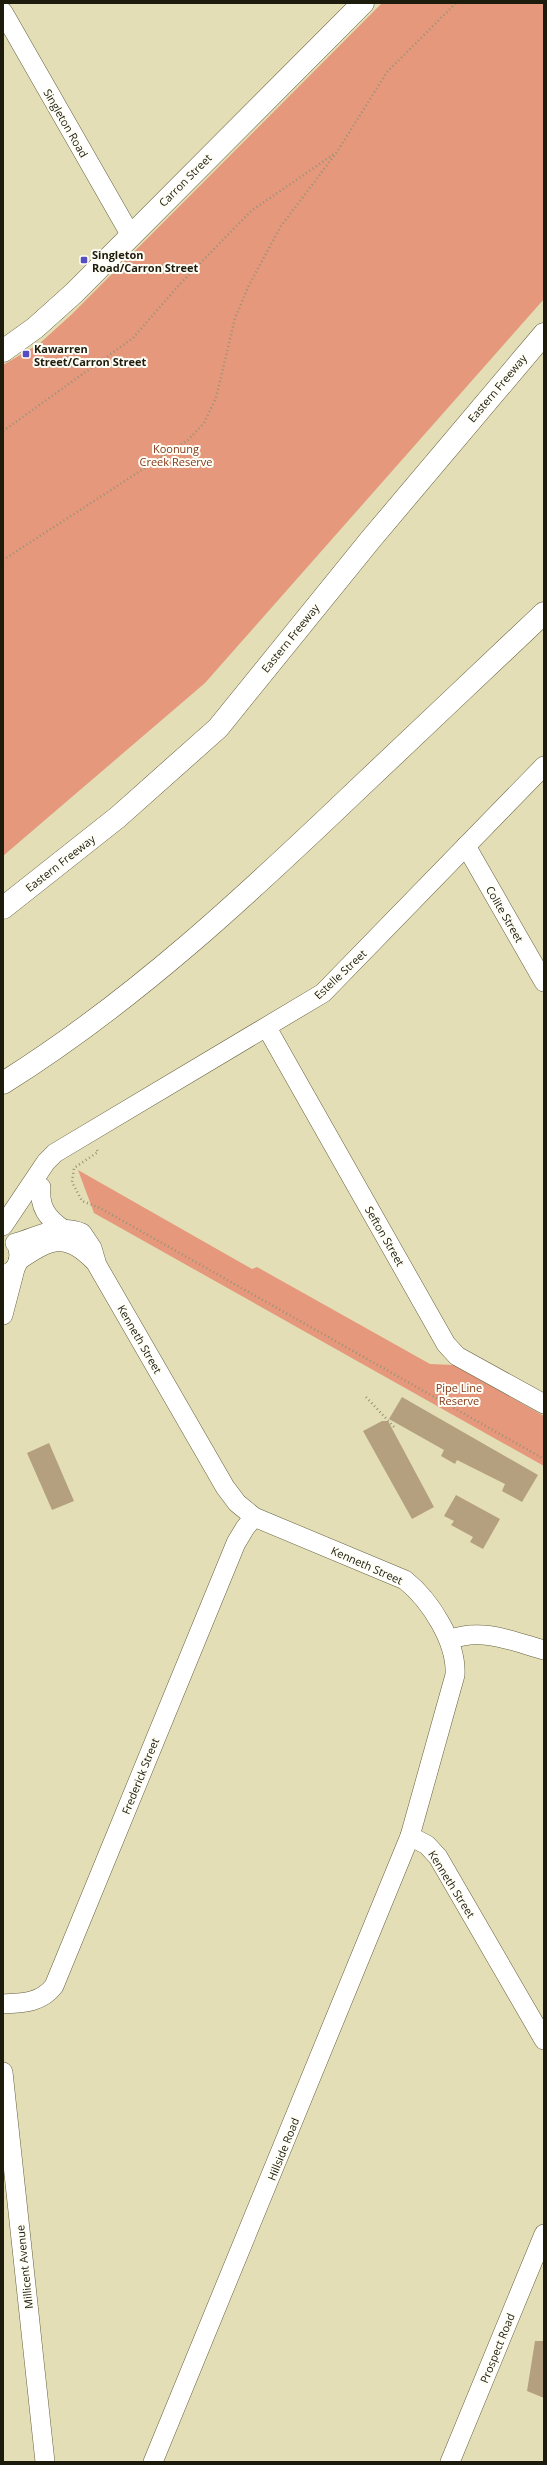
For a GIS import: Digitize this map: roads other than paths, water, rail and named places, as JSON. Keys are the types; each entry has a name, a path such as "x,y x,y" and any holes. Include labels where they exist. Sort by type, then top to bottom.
{"main road":[{"name":"Carron Street","path":"3,351 21,340 54,312 130,234 363,3"},
{"name":"Eastern Freeway","path":"3,908 118,817 218,728 371,539 544,334"},
{"path":"3,1083 40,1060 140,985 253,890 544,613"}],"street":[{"name":"Singleton Road","path":"3,12 130,234"},
{"name":"Estelle Street","path":"8,1236 46,1162 55,1153 323,993 544,766"},
{"name":"Colite Street","path":"466,846 544,982"},
{"name":"Sefton Street","path":"266,1028 446,1344 457,1356 544,1404"},
{"name":"Estelle Street","path":"8,1236 40,1187 80,1137"},
{"path":"40,1187 43,1210 48,1217 63,1229"},
{"name":"Kenneth Street","path":"8,1236 63,1229 82,1233 92,1248 97,1265 225,1487 237,1503 254,1517 405,1580 422,1597 449,1640 456,1664 453,1688 410,1836 427,1845 438,1857 544,2040"},
{"path":"3,1315 12,1268 20,1255 8,1236"},
{"name":"Kenneth Street","path":"12,1268 43,1245 61,1240 78,1247 97,1265"},
{"name":"Frederick Street","path":"3,2004 34,2000 43,1997 54,1986 236,1543 254,1517"},
{"path":"449,1640 461,1635 477,1633 544,1650"},
{"name":"Hillside Road","path":"153,2462 410,1836"},
{"name":"Millicent Avenue","path":"3,2072 10,2193 45,2462"},
{"name":"Prospect Road","path":"450,2462 544,2234"}],"place":[{"name":"Singleton Road/Carron Street","path":"84,260"},
{"name":"Kawarren Street/Carron Street","path":"26,354"}],"park label":[{"name":"Koonung Creek Reserve","path":"176,454"},
{"name":"Pipe Line Reserve","path":"459,1393"}]}
